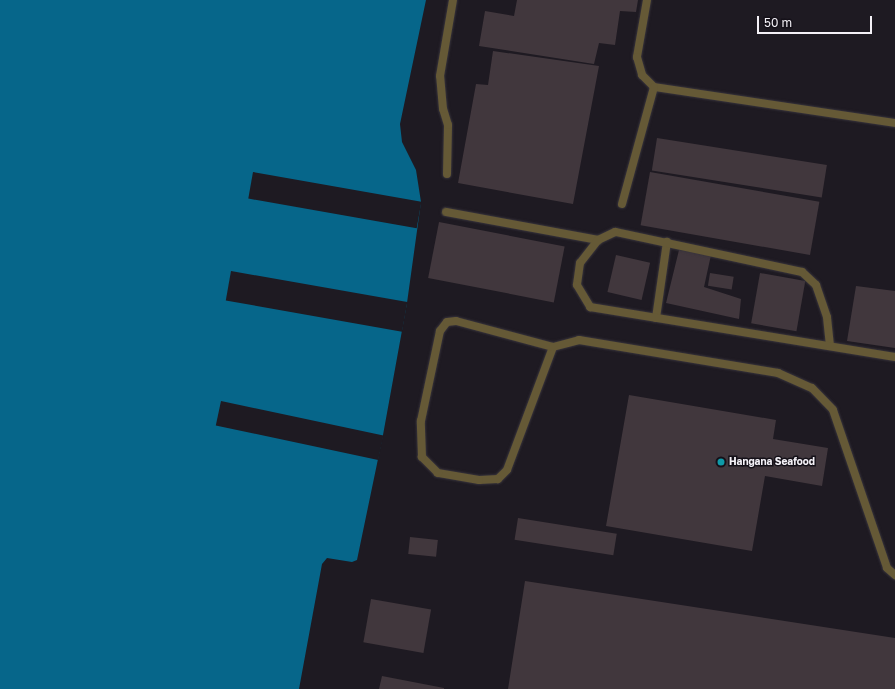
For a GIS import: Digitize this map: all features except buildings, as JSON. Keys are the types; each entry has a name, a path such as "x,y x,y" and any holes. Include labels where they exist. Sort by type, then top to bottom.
{"lane":[{"path":"447,174 448,125 443,109 440,76 453,0"},
{"path":"647,0 637,57 642,75 654,87 895,123"},
{"path":"622,204 654,87"},
{"path":"446,212 598,240"},
{"path":"830,346 826,317 816,285 802,272 615,232 598,240 580,263 577,285 590,307 895,357"},
{"path":"656,318 667,242"},
{"path":"553,347 507,470 498,479 479,480 438,473 422,457 421,421 440,331 447,322 456,321 553,347 579,340 778,373 812,388 833,410 886,568 895,575"}],"water":[{"path":"0,0 426,0 400,124 402,142 416,170 421,202 407,303 383,435 357,560 352,562 327,558 322,564 299,689 0,689"}],"pier":[{"path":"253,172 421,202 417,228 248,199"},
{"path":"231,271 407,302 402,332 226,301"},
{"path":"221,401 383,436 378,460 216,425"}],"place":[{"name":"Hangana Seafood","path":"721,462"}]}
